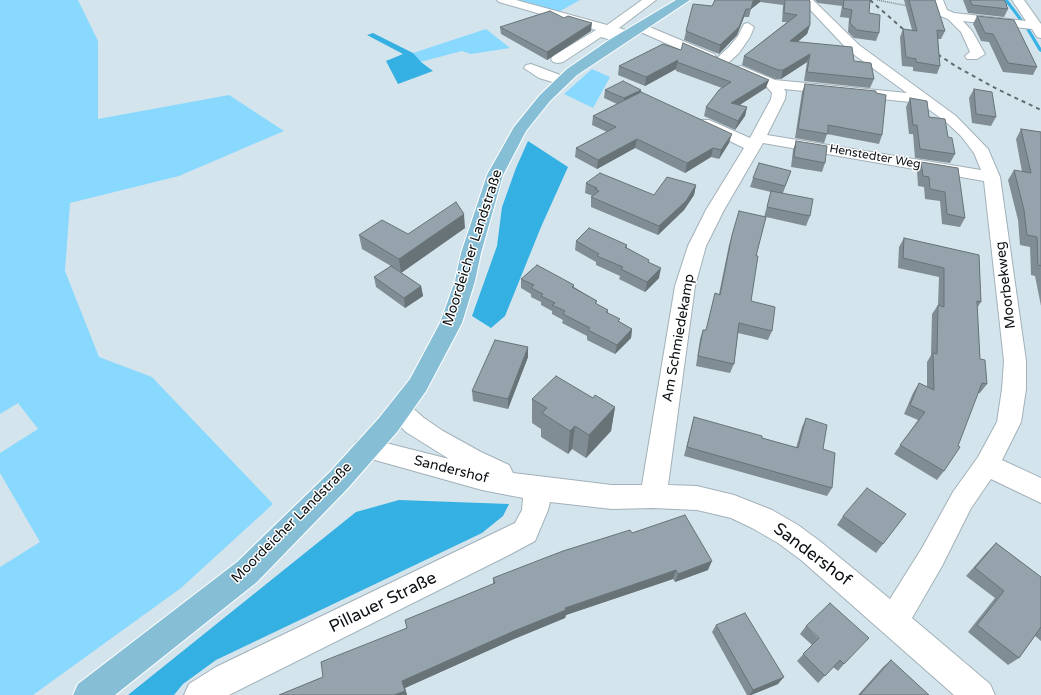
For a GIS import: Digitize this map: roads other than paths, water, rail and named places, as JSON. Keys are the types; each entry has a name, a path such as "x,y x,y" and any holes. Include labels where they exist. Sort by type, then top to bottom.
{"main road":[{"name":"Moordeicher Landstraße","path":"89,695 247,572 338,480 399,410 418,385 436,354 455,314 486,200 502,160 519,130 532,113 563,81 585,63 684,0"}],"street":[{"path":"503,0 608,30 630,34 721,62 772,84 923,99"},
{"path":"608,30 635,9 650,0"},
{"name":"Moorbekweg","path":"807,0 854,48 951,120 978,146 986,159 992,177 1015,361 1014,389 1009,422 987,465 962,500 932,558 894,621"},
{"path":"937,0 942,12 952,16 1016,24 1039,30"},
{"path":"1018,0 1039,30"},
{"path":"952,16 966,31 978,54 972,56"},
{"path":"721,62 744,38 748,27"},
{"path":"558,58 599,33 630,34"},
{"path":"531,68 544,75 563,81"},
{"name":"Am Schmiedekamp","path":"653,496 685,286 697,246 715,210 756,142 778,99 779,92 772,84"},
{"path":"690,117 756,142"},
{"name":"Henstedter Weg","path":"756,142 992,177"},
{"name":"Sandershof","path":"399,410 415,425 472,460 538,489"},
{"name":"Sandershof","path":"366,448 482,479 538,489 612,497 653,496 697,498 734,507 762,519 788,534 811,551 979,695"},
{"path":"987,465 1041,491"},
{"name":"Pillauer Straße","path":"200,695 227,678 257,665 448,572 525,532 535,510 538,489"}],"waterway":[{"path":"1006,0 1028,29 1041,51"}],"railway":[{"path":"870,0 911,36"},
{"path":"931,50 957,67 997,89 1041,110"}]}
